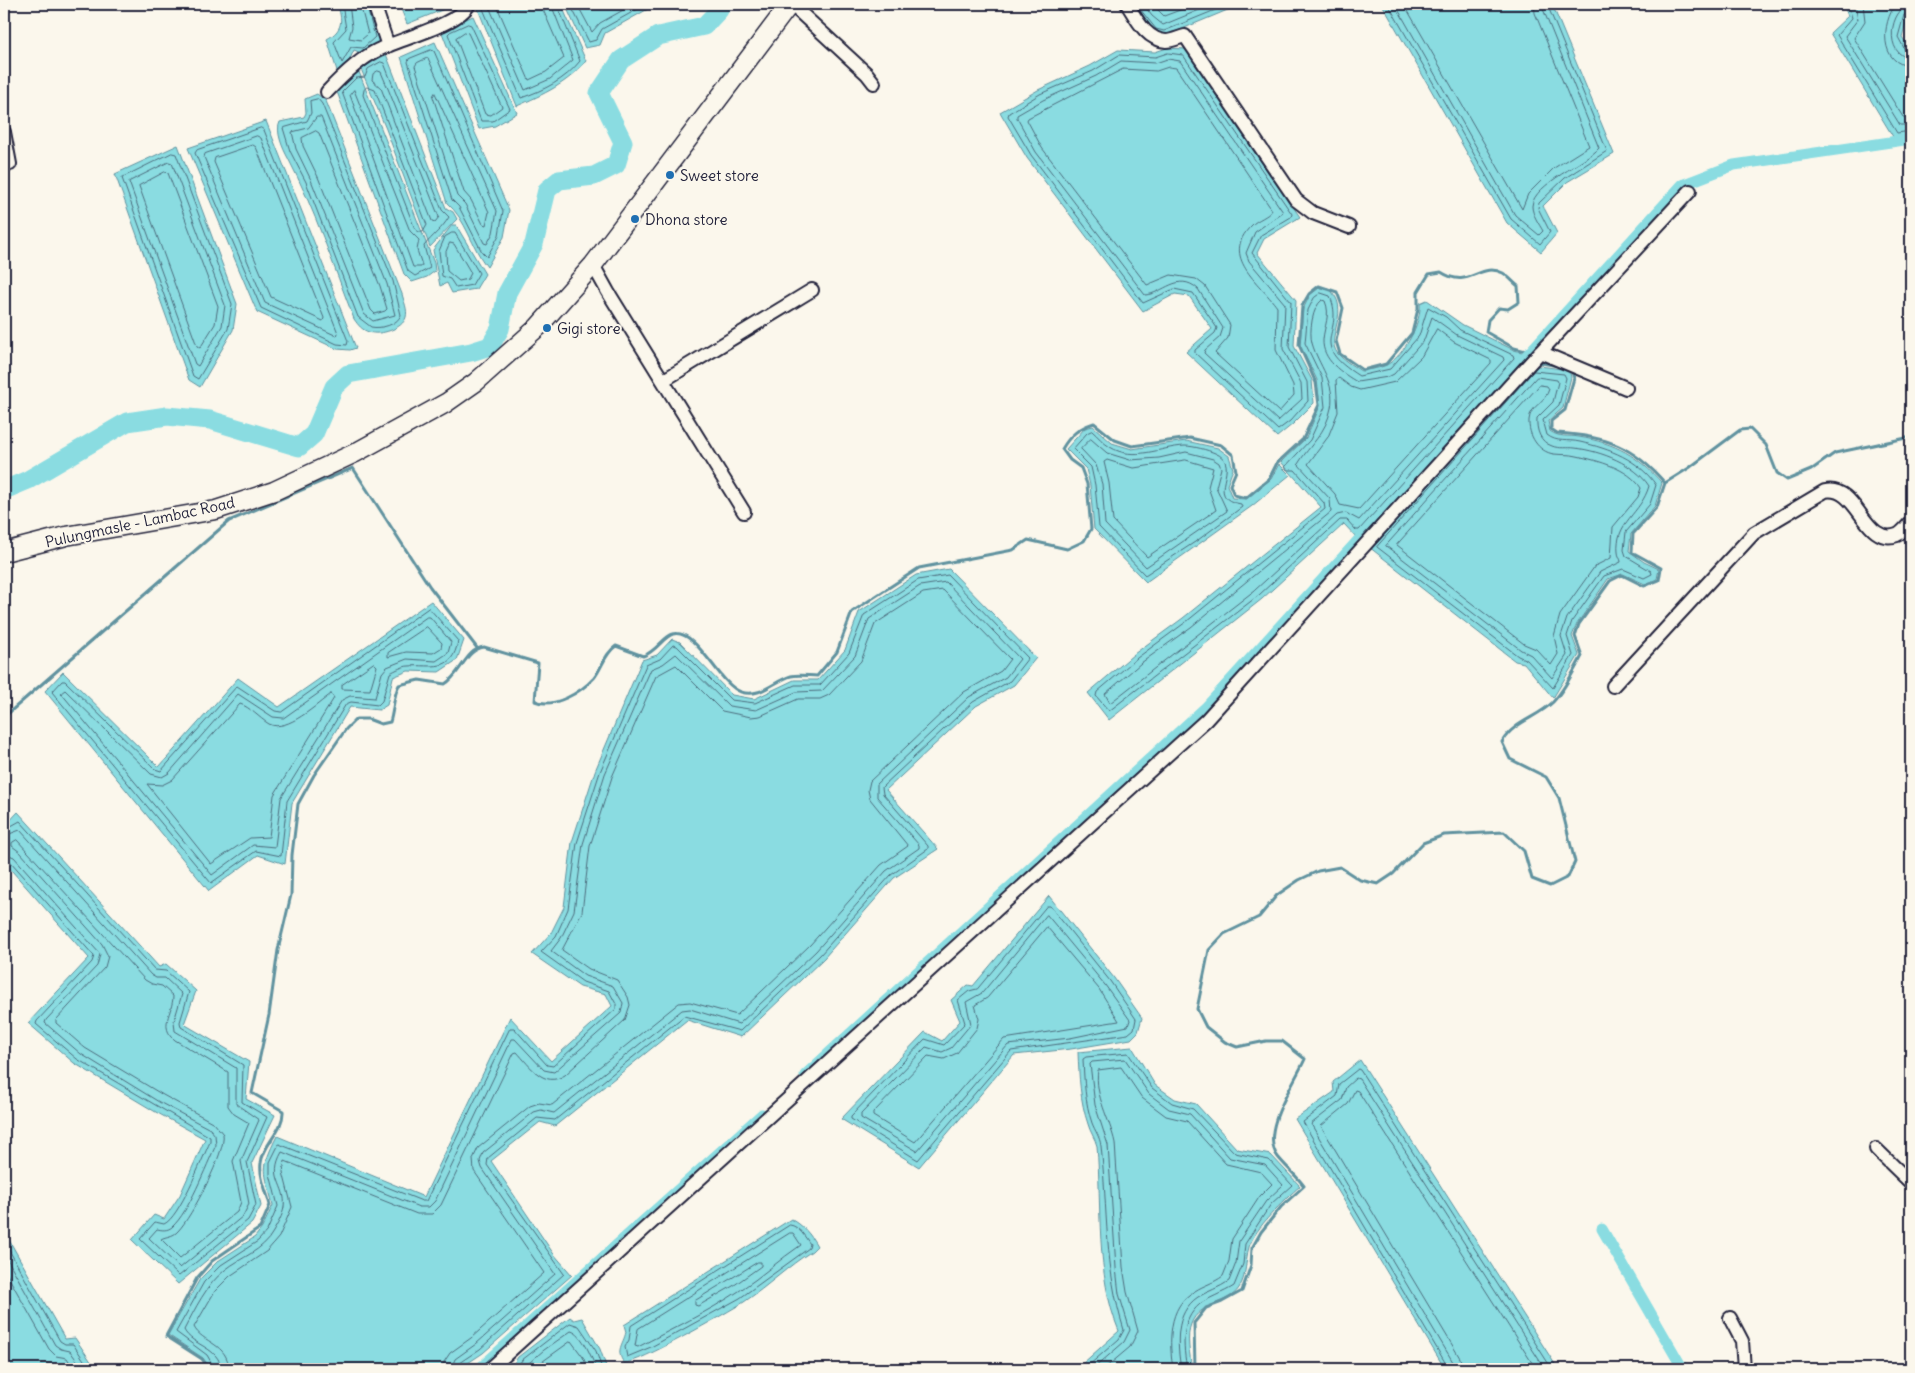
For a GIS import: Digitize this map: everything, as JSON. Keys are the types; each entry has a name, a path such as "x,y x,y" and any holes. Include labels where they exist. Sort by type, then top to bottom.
{"street":[{"path":"374,4 388,46"},
{"path":"327,92 360,62 388,46 414,37 464,13 469,4"},
{"path":"790,4 867,74 874,83"},
{"name":"Pulungmasle - Lambac Road","path":"4,552 66,536 216,510 274,491 322,470 446,403 476,382 538,327 593,265 790,4"},
{"path":"1127,4 1140,26 1153,37 1167,41 1186,36 1296,200 1313,213 1349,227"},
{"path":"4,132 10,164"},
{"path":"490,1369 1206,720 1535,357 1690,190"},
{"path":"593,265 744,512"},
{"path":"664,380 812,290"},
{"path":"1535,357 1626,388"},
{"path":"1613,686 1754,533 1825,492 1838,491 1845,495 1864,519 1880,533 1888,536 1898,535 1911,522"},
{"path":"1876,1149 1911,1183"},
{"path":"1730,1318 1742,1341 1744,1369"}],"water":[{"path":"337,4 371,4 381,39 364,54 354,50 349,61 352,64 338,74 327,39 339,28 341,20"},
{"path":"399,4 457,4 407,24"},
{"path":"476,4 561,4 586,61 563,82 546,93 517,106"},
{"path":"565,4 657,4 605,33 600,45 585,48"},
{"path":"1130,4 1242,4 1165,36 1154,35"},
{"path":"1382,4 1552,4 1614,154 1567,182 1543,206 1557,233 1541,252 1507,223"},
{"path":"1843,4 1911,4 1902,37 1911,50 1911,136 1895,140 1830,33 1848,16"},
{"path":"473,16 517,113 495,126 479,129 441,30"},
{"path":"435,42 509,210 504,237 487,267 459,217 447,203 401,57"},
{"path":"1167,48 1186,49 1300,217 1264,239 1257,253 1296,300 1294,346 1312,380 1314,403 1277,437 1186,352 1212,329 1189,296 1175,294 1143,311 1027,158 1000,112 1038,90 1090,66 1118,50 1155,52"},
{"path":"386,54 446,208 453,212 457,219 430,247 386,129 361,69"},
{"path":"359,72 434,263 435,271 427,277 412,282 404,274 336,89 353,73"},
{"path":"317,94 326,101 402,294 406,317 396,328 384,332 373,333 364,330 354,319 315,218 280,140 278,130 280,122 304,117 306,113 305,99"},
{"path":"266,121 356,348 350,350 337,349 257,312 188,148"},
{"path":"178,145 237,304 233,330 200,387 189,380 115,174"},
{"path":"452,225 456,225 485,274 476,289 452,293 447,283 440,286 433,250"},
{"path":"1319,288 1328,288 1335,296 1338,305 1339,314 1334,347 1340,357 1361,371 1384,366 1398,356 1410,339 1418,320 1420,303 1427,300 1463,325 1514,350 1526,353 1358,539 1344,524 1262,599 1109,720 1088,693 1134,654 1183,618 1321,507 1281,462 1306,438 1320,406 1317,380 1300,345 1303,309 1310,295"},
{"path":"1532,365 1569,370 1571,377 1563,408 1548,421 1550,431 1557,435 1579,437 1615,447 1635,458 1662,483 1655,506 1631,534 1629,551 1644,562 1659,569 1657,579 1645,584 1623,574 1608,579 1577,624 1572,636 1579,655 1553,698 1524,663 1515,661 1369,547"},
{"path":"1093,426 1112,443 1132,449 1186,441 1218,448 1229,456 1233,469 1227,485 1232,498 1246,499 1271,479 1279,464 1290,475 1252,506 1146,582 1094,529 1090,485 1086,469 1066,449 1085,428"},
{"path":"949,569 1036,658 1014,685 976,706 886,790 938,849 894,878 824,958 741,1037 687,1020 555,1126 540,1122 491,1161 553,1253 572,1275 483,1353 459,1369 211,1369 203,1358 168,1335 200,1279 218,1261 255,1237 262,1228 273,1205 265,1170 268,1156 277,1136 424,1197 510,1017 551,1061 612,1006 606,994 580,987 532,954 551,933 564,907 572,842 595,771 642,660 657,655 672,639 680,642 732,695 754,699 794,680 818,680 845,650 859,612 916,575"},
{"path":"431,601 464,640 457,660 439,672 408,671 393,677 387,705 379,710 350,707 292,803 285,864 258,855 209,891 45,691 63,672 159,767 238,678 279,707"},
{"path":"18,812 159,967 166,964 196,991 184,1024 249,1062 246,1099 275,1115 252,1163 261,1206 252,1223 178,1284 132,1240 154,1215 164,1219 180,1195 205,1139 74,1063 28,1023 89,958 4,862 4,827"},
{"path":"1049,896 1114,978 1142,1018 1138,1032 1131,1039 1071,1049 1014,1055 919,1167 841,1119 925,1032 942,1041 960,1021 951,1000 968,985 973,986"},
{"path":"1132,1047 1155,1085 1175,1099 1196,1104 1237,1149 1271,1155 1300,1186 1271,1215 1252,1239 1246,1268 1239,1288 1228,1298 1200,1311 1195,1317 1189,1334 1192,1369 1082,1369 1081,1365 1119,1331 1111,1309 1106,1286 1101,1240 1097,1146 1083,1107 1079,1080 1078,1052"},
{"path":"1360,1060 1558,1369 1445,1369 1295,1119 1334,1092 1333,1082"},
{"path":"791,1219 802,1227 815,1242 817,1246 812,1251 735,1308 664,1347 624,1363 620,1355 620,1348 626,1332 624,1325"},
{"path":"4,1231 65,1339 75,1338 96,1369 4,1369"},
{"path":"570,1317 574,1320 582,1318 600,1349 607,1369 510,1369 518,1357"}],"waterway":[{"path":"4,490 28,480 127,422 167,416 210,420 299,447 314,434 334,387 348,374 471,352 490,346 500,329 507,293 534,244 547,190 559,180 594,176 616,165 623,142 599,93 621,60 658,36 704,26 719,10 721,4"},
{"path":"805,1075 1207,706 1682,185 1734,165 1911,139"},
{"path":"209,1369 202,1359 166,1336 197,1278 212,1261 260,1228 270,1205 262,1179 261,1163 265,1150 280,1124 283,1111 252,1093 269,1015 278,950 291,895 292,855 298,804 314,775 346,729 356,719 368,719 381,724 390,722 399,685 419,680 445,684 451,680 473,652 484,647 538,663 535,701 550,703 575,694 589,683 597,674 606,657 616,646 643,656 673,634 682,634 691,640 724,679 741,692 755,693 791,676 817,676 837,652 852,612 919,568 1013,550 1028,540 1067,549 1084,541 1091,529 1087,484 1081,468 1070,460 1062,449 1075,433 1094,423 1115,440 1132,446 1190,438 1221,445 1233,455 1236,471 1230,485 1234,495 1246,498 1269,479 1277,463 1303,439 1319,405 1316,383 1299,345 1302,306 1309,294 1319,286 1337,292 1343,308 1336,341 1340,354 1363,370 1386,364 1412,333 1418,309 1418,292 1429,274 1441,272 1451,277 1467,278 1487,270 1495,270 1503,273 1518,286 1519,302 1508,309 1499,308 1488,320 1486,332 1514,348 1530,352 1532,358"},
{"path":"1536,362 1559,366"},
{"path":"1571,369 1574,378 1565,410 1551,421 1551,429 1557,433 1590,437 1617,445 1642,460 1665,483"},
{"path":"1195,1369 1194,1323 1206,1308 1242,1291 1251,1265 1252,1248 1261,1232 1281,1207 1304,1186 1278,1157 1273,1147 1273,1135 1280,1108 1305,1059 1282,1041 1266,1041 1237,1047 1225,1042 1206,1027 1197,1009 1209,950 1224,934 1259,917 1277,895 1299,880 1318,871 1340,867 1360,880 1378,884 1393,874 1423,843 1444,835 1504,832 1524,851 1532,879 1550,886 1568,877 1575,862 1559,798 1546,777 1510,759 1502,742 1519,724 1553,702 1565,686 1582,656 1575,636 1579,624 1610,581 1622,575 1644,586 1659,580 1661,568 1632,552 1633,534 1657,507 1665,483 1689,468 1740,430 1750,429 1766,445 1777,473 1787,480 1811,470 1835,453 1911,437"},
{"path":"4,717 229,521 353,468 430,587 477,648"},
{"path":"479,1369 762,1114"},
{"path":"1602,1229 1683,1369"}],"place":[{"name":"Sweet store","path":"670,175"},
{"name":"Dhona store","path":"635,219"},
{"name":"Gigi store","path":"547,328"}]}
